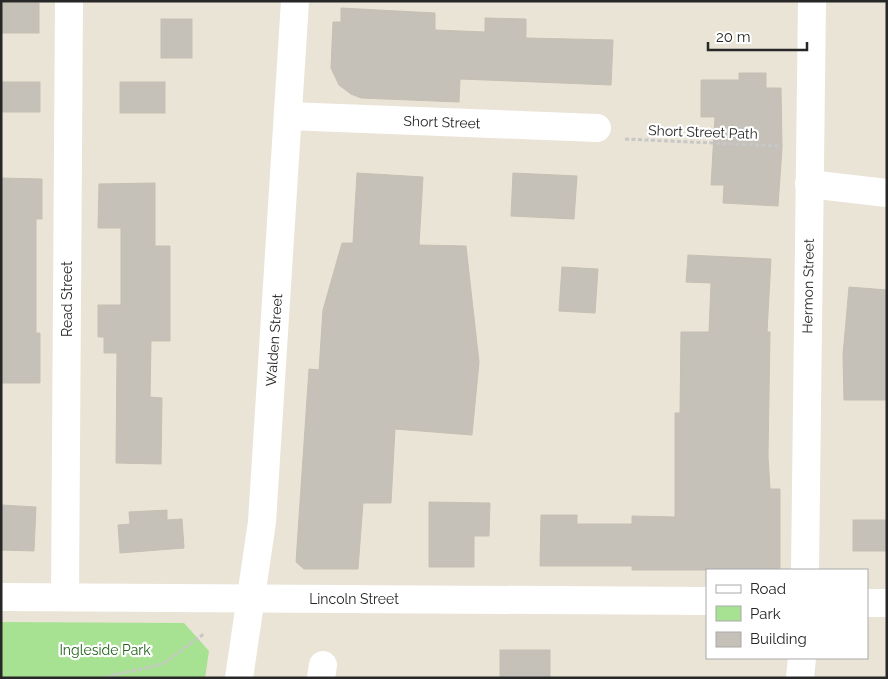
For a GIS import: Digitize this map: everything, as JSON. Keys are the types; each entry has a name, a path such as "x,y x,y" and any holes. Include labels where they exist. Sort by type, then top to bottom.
{"street":[{"name":"Read Street","path":"65,597 69,1"},
{"name":"Walden Street","path":"239,678 265,487 295,1"},
{"name":"Hermon Street","path":"805,569 812,1"},
{"name":"Short Street","path":"288,116 597,128"},
{"path":"810,184 887,193"},
{"name":"Lincoln Street","path":"1,597 706,601"},
{"path":"868,603 887,603"},
{"path":"800,678 802,659"}],"path":[{"name":"Short Street Path","path":"597,128 618,138 638,140 810,147"},
{"path":"100,678 163,664 205,633"}],"green space":[{"name":"Ingleside Park","path":"1,622 184,623 209,651 205,678 1,678"}],"building":[{"path":"1,3 39,3 39,33 1,33"},
{"path":"341,8 435,13 435,30 485,32 485,18 526,19 526,38 613,40 611,85 460,79 459,102 361,98 351,94 339,85 331,68 333,22 341,22"},
{"path":"161,19 192,19 192,58 161,58"},
{"path":"739,73 766,73 766,88 781,88 782,148 778,206 723,203 724,185 711,185 715,117 701,117 701,80 739,80"},
{"path":"1,82 40,82 40,112 1,112"},
{"path":"120,82 165,82 165,113 120,113"},
{"path":"357,173 423,177 419,245 466,246 479,362 472,435 395,429 391,503 363,503 358,569 304,569 296,562 309,369 319,370 323,310 342,243 353,243"},
{"path":"513,173 577,176 574,219 511,216"},
{"path":"1,178 42,179 42,219 36,219 36,333 40,333 40,383 1,383"},
{"path":"155,183 155,246 170,246 170,341 151,341 150,397 162,398 161,464 116,463 117,353 104,353 104,337 98,337 98,305 121,305 121,228 98,228 99,184"},
{"path":"688,255 771,259 767,332 770,332 768,456 770,489 780,489 780,569 632,570 632,566 540,566 541,515 577,515 577,524 632,524 632,516 675,517 675,413 680,413 681,332 709,332 711,283 686,282"},
{"path":"562,267 598,269 595,313 559,311"},
{"path":"849,287 887,290 887,400 844,400 843,355"},
{"path":"429,502 490,503 489,536 474,536 474,567 429,567"},
{"path":"1,505 36,507 34,551 1,550"},
{"path":"167,510 167,520 182,519 184,548 120,553 118,525 130,524 129,512"},
{"path":"853,520 887,520 887,551 853,551"},
{"path":"500,650 550,650 550,678 500,678"}]}
